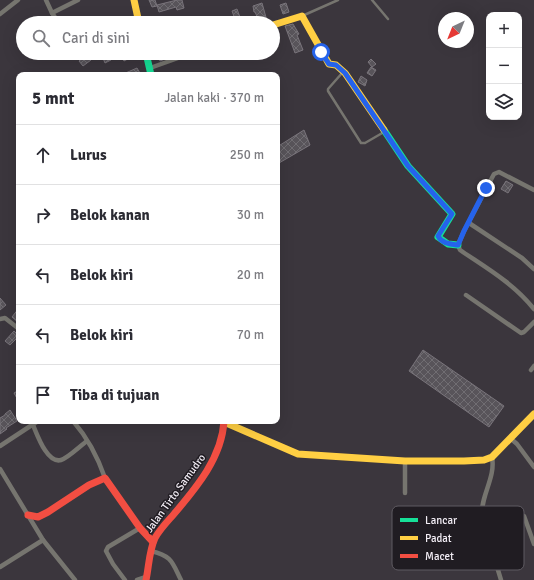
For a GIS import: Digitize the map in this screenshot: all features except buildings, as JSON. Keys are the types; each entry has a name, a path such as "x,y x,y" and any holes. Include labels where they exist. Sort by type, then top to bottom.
{"street":[{"path":"0,14 18,0"},
{"path":"46,0 54,16"},
{"path":"52,13 78,0"},
{"path":"134,0 138,16"},
{"path":"280,23 302,16 329,64 336,65 343,71 408,166 452,214 438,237 448,244 458,245"},
{"path":"148,60 151,72 177,60"},
{"path":"458,245 494,174 499,172 534,190"},
{"path":"469,223 522,258 534,269"},
{"path":"458,245 460,250 500,276 534,309"},
{"path":"466,294 521,333 534,322"},
{"path":"0,319 5,318 16,327"},
{"path":"231,424 298,454 405,461 484,460 492,457 498,452 534,414"},
{"path":"75,424 100,463 105,478 140,528 153,542"},
{"name":"Jalan Tirto Samudro","path":"146,578 153,542 159,532 194,488 218,451 225,432 224,424"},
{"path":"0,446 32,425 46,453 51,458 57,460 63,459 87,441"},
{"path":"510,438 517,444 534,468"},
{"path":"482,506 492,473 492,457"},
{"path":"405,461 405,494"},
{"path":"0,469 43,540 75,580"},
{"path":"34,525 38,517 89,485 105,478"},
{"path":"28,515 38,517"},
{"path":"524,516 533,540"},
{"path":"125,580 113,564 106,551 108,547 140,528"},
{"path":"0,567 43,540"},
{"path":"151,551 161,553 168,557 181,580"},
{"path":"498,570 501,580"},
{"path":"137,580 146,578"}],"lane":[{"path":"302,16 338,0"},
{"path":"372,0 388,19"},
{"path":"343,71 328,91 361,143 365,143 386,132"}],"traffic: fast":[{"path":"148,60 150,72"},
{"path":"384,130 408,166 452,214 438,237 448,244 458,245"}],"traffic: slow":[{"path":"134,0 137,16"},
{"path":"280,23 302,16 329,64 336,65 345,73 384,130"},
{"path":"229,424 298,454 405,461 464,461 484,460 492,457 534,414"}],"traffic: jam":[{"path":"146,580 150,553 155,538 207,471 219,447 224,424"},
{"path":"28,515 38,517 89,485 105,478 140,528 153,542"}],"route":[{"path":"321,52 329,64 336,65 345,73 408,166 452,214 438,236 440,239 448,244 458,245 486,188"}]}
